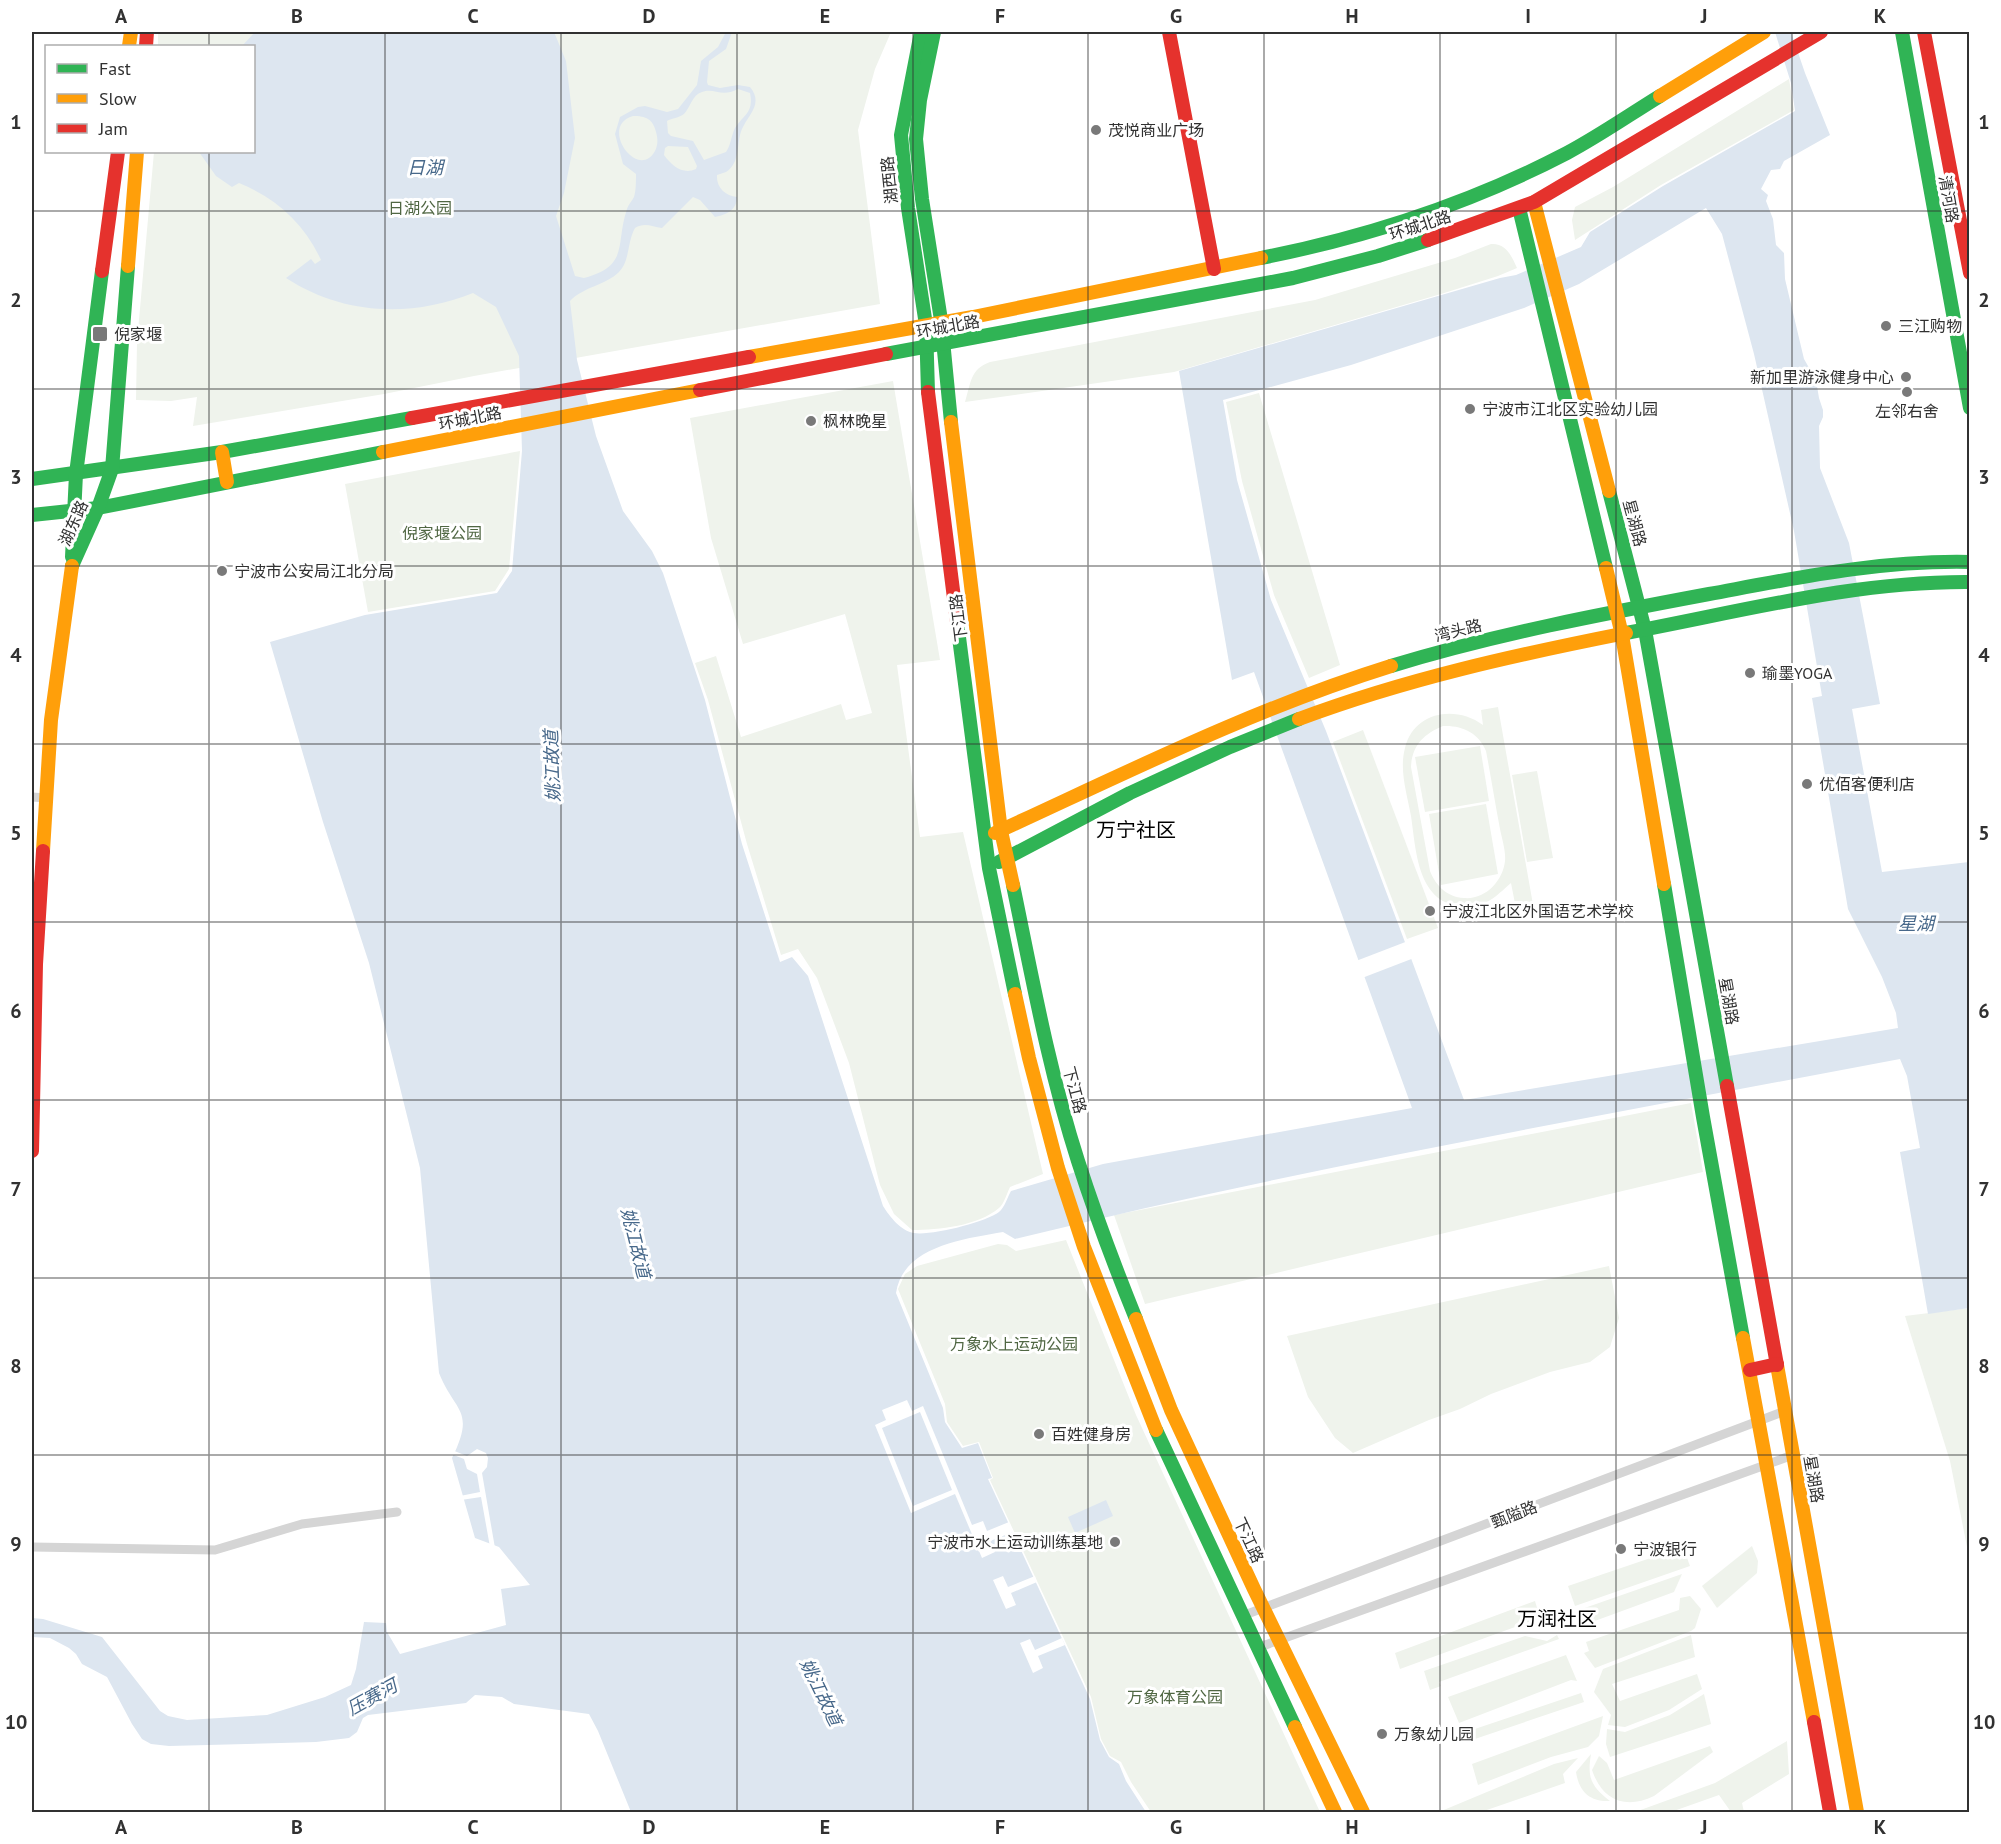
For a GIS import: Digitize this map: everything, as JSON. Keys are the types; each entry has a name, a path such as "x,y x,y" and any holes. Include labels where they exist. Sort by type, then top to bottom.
{"main road":[{"name":"湖西路","path":"921,32 901,135 908,208 926,325"},
{"name":"湖西路","path":"934,32 922,87 916,137 922,206 941,322"},
{"path":"1169,32 1214,269"},
{"name":"环城北路","path":"32,479 222,452 926,325 1214,269 1367,232 1483,192 1569,152 1764,32"},
{"name":"环城北路","path":"32,515 98,508 927,346 1293,278 1378,256 1534,202 1821,32"},
{"name":"清河路","path":"1902,32 1970,408"},
{"name":"清河路","path":"1924,32 1969,267"},
{"name":"湖东路","path":"72,566 76,474 118,153"},
{"name":"湖东路","path":"72,566 98,508 112,469 137,153"},
{"name":"星湖路","path":"1534,202 1645,630 1857,1812"},
{"path":"1519,208 1622,635 1703,1117 1830,1812"},
{"name":"下江路","path":"941,322 946,380 1001,831 1049,1054 1080,1167 1105,1240 1171,1410 1263,1608 1363,1812"},
{"name":"下江路","path":"926,325 926,378 989,868 1029,1058 1058,1168 1084,1247 1154,1426 1335,1812"},
{"path":"222,452 227,482"},
{"name":"湾头路","path":"985,838 1145,762 1263,712 1318,691 1443,650 1549,624 1859,567 1917,561 1970,562"},
{"path":"32,1151 34,964 51,720 72,566"},
{"path":"989,868 1129,794 1218,752 1323,711 1399,685 1475,664 1800,599 1864,588 1939,581 1970,582"},
{"path":"974,753 992,760"},
{"path":"1750,1370 1777,1364"}],"street":[{"path":"32,797 46,798"},
{"name":"甄隘路","path":"1242,1616 1785,1411"},
{"path":"1257,1648 1793,1455"},
{"path":"32,1546 215,1550 302,1524 397,1512"}],"green space":[{"name":"日湖公园","path":"158,32 891,32 875,69 858,130 880,304 384,394 193,426 197,397 171,401 136,400 137,342 154,153 255,153 255,45 158,45"},
{"path":"1789,79 1794,110 1661,185 1575,240 1572,220 1575,207 1613,187"},
{"path":"1491,244 1504,248 1517,268 1441,294 1174,372 965,402 975,373 990,362 1315,300 1455,258"},
{"path":"893,381 940,660 897,665 920,837 963,832 1043,1174 1010,1187 1001,1206 980,1219 958,1226 923,1230 912,1230 894,1214 880,1185 849,1063 817,978 798,949 781,955 747,844 708,700 695,663 716,656 741,737 841,704 846,720 872,713 845,614 743,644 711,538 690,418"},
{"path":"1259,393 1340,665 1309,678 1274,595 1242,481 1226,402"},
{"name":"倪家堰公园","path":"520,451 509,569 495,591 368,612 345,484"},
{"path":"1498,707 1535,916 1518,919 1511,883 1488,902 1482,904 1468,907 1445,902 1434,894 1427,884 1417,858 1403,773 1403,756 1410,736 1417,726 1437,715 1461,715 1483,725 1481,710","holes":["1443,726 1469,731 1479,739 1486,751 1505,853 1504,868 1497,882 1486,892 1472,898 1447,893 1432,876 1411,767 1414,752 1420,741"]},
{"path":"1363,730 1438,928 1407,939 1333,742"},
{"path":"1480,746 1489,801 1425,812 1415,757"},
{"path":"1537,771 1553,858 1527,862 1512,775"},
{"path":"1486,804 1498,874 1441,885 1429,814"},
{"path":"1691,1103 1703,1172 1145,1304 1114,1215"},
{"name":"万象体育公园","path":"1066,1240 1136,1415 1320,1812 1151,1812 1121,1762 1110,1756 1101,1739 1091,1697 990,1480 993,1478 979,1442 963,1446 947,1422 945,1404 898,1289 905,1274 917,1266 998,1244 1007,1245 1016,1251"},
{"path":"1609,1266 1619,1318 1610,1347 1590,1362 1550,1372 1491,1394 1353,1453 1335,1438 1308,1397 1287,1336"},
{"path":"1969,1308 1969,1557 1950,1461 1905,1316"},
{"path":"1752,1546 1758,1561 1757,1573 1717,1608 1702,1586"},
{"path":"1683,1547 1690,1566 1575,1606 1568,1586"},
{"path":"1682,1574 1674,1592 1581,1626 1576,1611"},
{"path":"1690,1596 1701,1609 1695,1628 1691,1631 1595,1668 1584,1653 1589,1651 1586,1642 1679,1610 1680,1598"},
{"path":"1535,1601 1540,1618 1400,1669 1395,1653"},
{"path":"1557,1635 1559,1639 1439,1682 1441,1686 1430,1690 1424,1671 1525,1636 1547,1641"},
{"path":"1691,1635 1695,1657 1612,1684 1620,1701 1697,1674 1702,1689 1669,1710 1625,1727 1608,1725 1611,1715 1594,1692 1603,1669"},
{"path":"1566,1655 1577,1681 1571,1680 1459,1723 1448,1697"},
{"path":"1581,1693 1584,1702 1466,1742 1463,1733"},
{"path":"1704,1694 1711,1724 1610,1757 1606,1744 1607,1729 1625,1732 1670,1715"},
{"path":"1603,1716 1599,1736 1588,1747 1551,1757 1478,1785 1472,1764"},
{"path":"1787,1741 1789,1774 1742,1803 1744,1812 1731,1812 1719,1795 1671,1812 1635,1812 1715,1783"},
{"path":"1710,1746 1713,1752 1654,1796 1643,1800 1624,1802 1608,1795 1596,1780 1592,1770 1599,1756 1607,1763 1614,1780"},
{"path":"1591,1754 1592,1781 1598,1791 1610,1801 1596,1800 1586,1794 1580,1785 1576,1772"},
{"path":"1578,1758 1563,1774 1565,1783 1481,1812 1439,1812 1554,1764"}],"water":[{"path":"255,32 554,32 566,61 575,138 564,193 556,216 575,276 584,278 599,273 615,260 627,209 635,195 636,174 623,164 615,134 620,117 638,107 645,106 667,112 678,109 697,85 701,61 718,47 726,32 732,32 726,49 709,61 707,82 708,85 720,88 738,85 750,87 756,99 754,109 740,134 734,163 726,172 717,175 722,190 737,197 737,202 733,209 715,217 700,200 693,197 662,228 645,225 635,228 623,268 608,280 581,292 570,301 577,360 596,436 623,511 652,551 663,573 705,700 742,844 780,962 792,957 808,976 883,1206 900,1226 909,1232 922,1233 945,1230 983,1220 1001,1210 1011,1191 1103,1164 1412,1108 1254,672 1232,680 1179,371 1516,275 1581,247 1590,232 1663,186 1795,111 1791,83 1775,32 1791,32 1830,135 1784,161 1780,169 1771,170 1761,189 1768,195 1766,201 1773,219 1776,245 1784,253 1785,279 1804,359 1816,380 1823,410 1819,426 1820,468 1849,543 1880,704 1852,709 1882,872 1969,862 1969,1308 1928,1314 1900,1152 1920,1148 1907,1076 1900,1059 1345,1165 1015,1239 1003,1232 971,1238 937,1248 923,1255 910,1265 901,1277 896,1293 943,1408 945,1422 962,1448 978,1443 992,1478 988,1479 1090,1699 1100,1740 1109,1757 1119,1764 1126,1781 1146,1812 631,1812 589,1714 514,1704 502,1697 475,1695 466,1703 368,1715 363,1718 357,1732 349,1738 316,1742 169,1746 151,1744 142,1739 107,1677 82,1664 69,1648 50,1638 32,1637 32,1618 43,1619 102,1637 160,1711 168,1716 187,1720 267,1715 325,1697 351,1685 364,1622 386,1623 387,1632 400,1654 506,1625 501,1589 530,1585 499,1547 475,1538 452,1458 459,1442 463,1420 439,1373 420,1168 369,963 323,822 270,642 365,615 497,593 512,571 522,451 519,356 496,307 473,293 426,306 378,309 354,306 331,299 286,278 311,259 315,264 321,260 306,234 288,213 265,196 239,183 232,187 216,176 200,153 255,153 255,45 243,45","holes":["738,89 750,93 751,105 735,128 726,152 704,160 693,141 671,136 668,133 667,121 684,114 699,94 706,91 727,93","633,116 648,119 653,124 657,135 655,151 648,159 639,160 631,156 624,149 620,140 619,130 623,122","668,146 688,147 697,166 696,169 687,171 674,166 664,155 665,148","1706,208 1722,234 1754,354 1794,531 1822,696 1812,698 1848,909 1882,977 1896,1013 1898,1028 1464,1100 1326,731 1271,600 1237,480 1223,400 1351,365 1524,308 1579,284"]},
{"path":"1106,1500 1113,1516 1075,1533 1068,1517"}],"pier":[{"path":"1408,941 1414,958 1362,978 1356,961"},
{"path":"907,1400 912,1411 923,1406 972,1525 983,1521 987,1531 1009,1522 1013,1532 990,1541 995,1552 982,1558 955,1494 911,1513 875,1425 886,1420 882,1410","holes":["920,1412 952,1490 913,1506 882,1428"]},
{"path":"477,1449 486,1453 488,1458 487,1467 482,1473 495,1548 490,1547 481,1497 461,1500 460,1496 480,1492 477,1474 467,1469 464,1459 451,1454 452,1450 467,1456"},
{"path":"1003,1576 1008,1587 1035,1576 1037,1582 1011,1593 1016,1605 1006,1609 993,1580"},
{"path":"1062,1638 1065,1645 1038,1656 1043,1668 1033,1673 1020,1643 1030,1639 1035,1650"}],"traffic: fast":[{"path":"921,32 901,135 908,208 926,325 928,392"},
{"path":"934,32 920,100 916,139 922,199 941,320 951,422"},
{"path":"1902,32 1970,408"},
{"path":"1261,258 1379,229 1494,188 1579,146 1660,96"},
{"path":"1519,208 1606,568"},
{"path":"886,354 1293,278 1378,256 1428,240"},
{"path":"72,566 98,508 112,469 128,266"},
{"path":"72,557 76,474 102,271"},
{"path":"32,479 222,452 412,418"},
{"path":"32,515 98,508 383,452"},
{"path":"1609,491 1645,630 1727,1086"},
{"path":"1391,666 1470,644 1549,626 1774,582 1871,567 1970,562"},
{"path":"1626,633 1840,592 1926,583 1970,582"},
{"path":"957,622 989,868 1015,994"},
{"path":"999,862 1130,793 1230,747 1299,719"},
{"path":"1664,884 1743,1338"},
{"path":"1013,885 1058,1093 1098,1221 1136,1319"},
{"path":"1156,1430 1295,1727"}],"traffic: slow":[{"path":"129,45 131,32"},
{"path":"1660,96 1764,32"},
{"path":"128,266 137,153"},
{"path":"1534,202 1609,491"},
{"path":"749,357 973,317 1261,258"},
{"path":"383,452 700,390"},
{"path":"951,422 1001,831 1013,885"},
{"path":"222,452 227,482"},
{"path":"43,851 51,720 72,566"},
{"path":"1606,568 1622,635 1664,884"},
{"path":"1299,719 1380,692 1461,669 1626,633"},
{"path":"995,833 1240,722 1391,666"},
{"path":"1015,994 1058,1168 1084,1247 1156,1430"},
{"path":"1136,1319 1171,1410 1254,1589 1363,1812"},
{"path":"1743,1338 1814,1722"},
{"path":"1777,1365 1857,1812"},
{"path":"1295,1727 1335,1812"}],"traffic: jam":[{"path":"146,45 147,32"},
{"path":"1169,32 1214,269"},
{"path":"1428,240 1534,202 1821,32"},
{"path":"1924,32 1970,273"},
{"path":"102,271 118,153"},
{"path":"700,390 886,354"},
{"path":"412,418 749,357"},
{"path":"928,392 957,622"},
{"path":"32,1151 36,964 43,851"},
{"path":"1727,1086 1777,1365"},
{"path":"1750,1370 1777,1364"},
{"path":"1814,1722 1830,1812"}],"place":[{"name":"茂悦商业广场","path":"1096,130"},
{"name":"三江购物","path":"1886,326"},
{"name":"倪家堰","path":"100,334"},
{"name":"新加里游泳健身中心","path":"1906,377"},
{"name":"左邻右舍","path":"1907,392"},
{"name":"宁波市江北区实验幼儿园","path":"1470,409"},
{"name":"枫林晚星","path":"811,421"},
{"name":"宁波市公安局江北分局","path":"222,571"},
{"name":"瑜墨YOGA","path":"1750,673"},
{"name":"优佰客便利店","path":"1807,784"},
{"name":"宁波江北区外国语艺术学校","path":"1430,911"},
{"name":"百姓健身房","path":"1039,1434"},
{"name":"宁波市水上运动训练基地","path":"1115,1542"},
{"name":"宁波银行","path":"1621,1549"},
{"name":"万象幼儿园","path":"1382,1734"}],"district":[{"name":"万宁社区","path":"1136,830"},
{"name":"万润社区","path":"1557,1619"}],"water label":[{"name":"日湖","path":"425,167"},
{"name":"姚江故道","path":"552,766"},
{"name":"星湖","path":"1916,923"},
{"name":"姚江故道","path":"636,1243"},
{"name":"姚江故道","path":"821,1692"},
{"name":"压赛河","path":"372,1697"}],"park label":[{"name":"万象水上运动公园","path":"1014,1344"}]}
